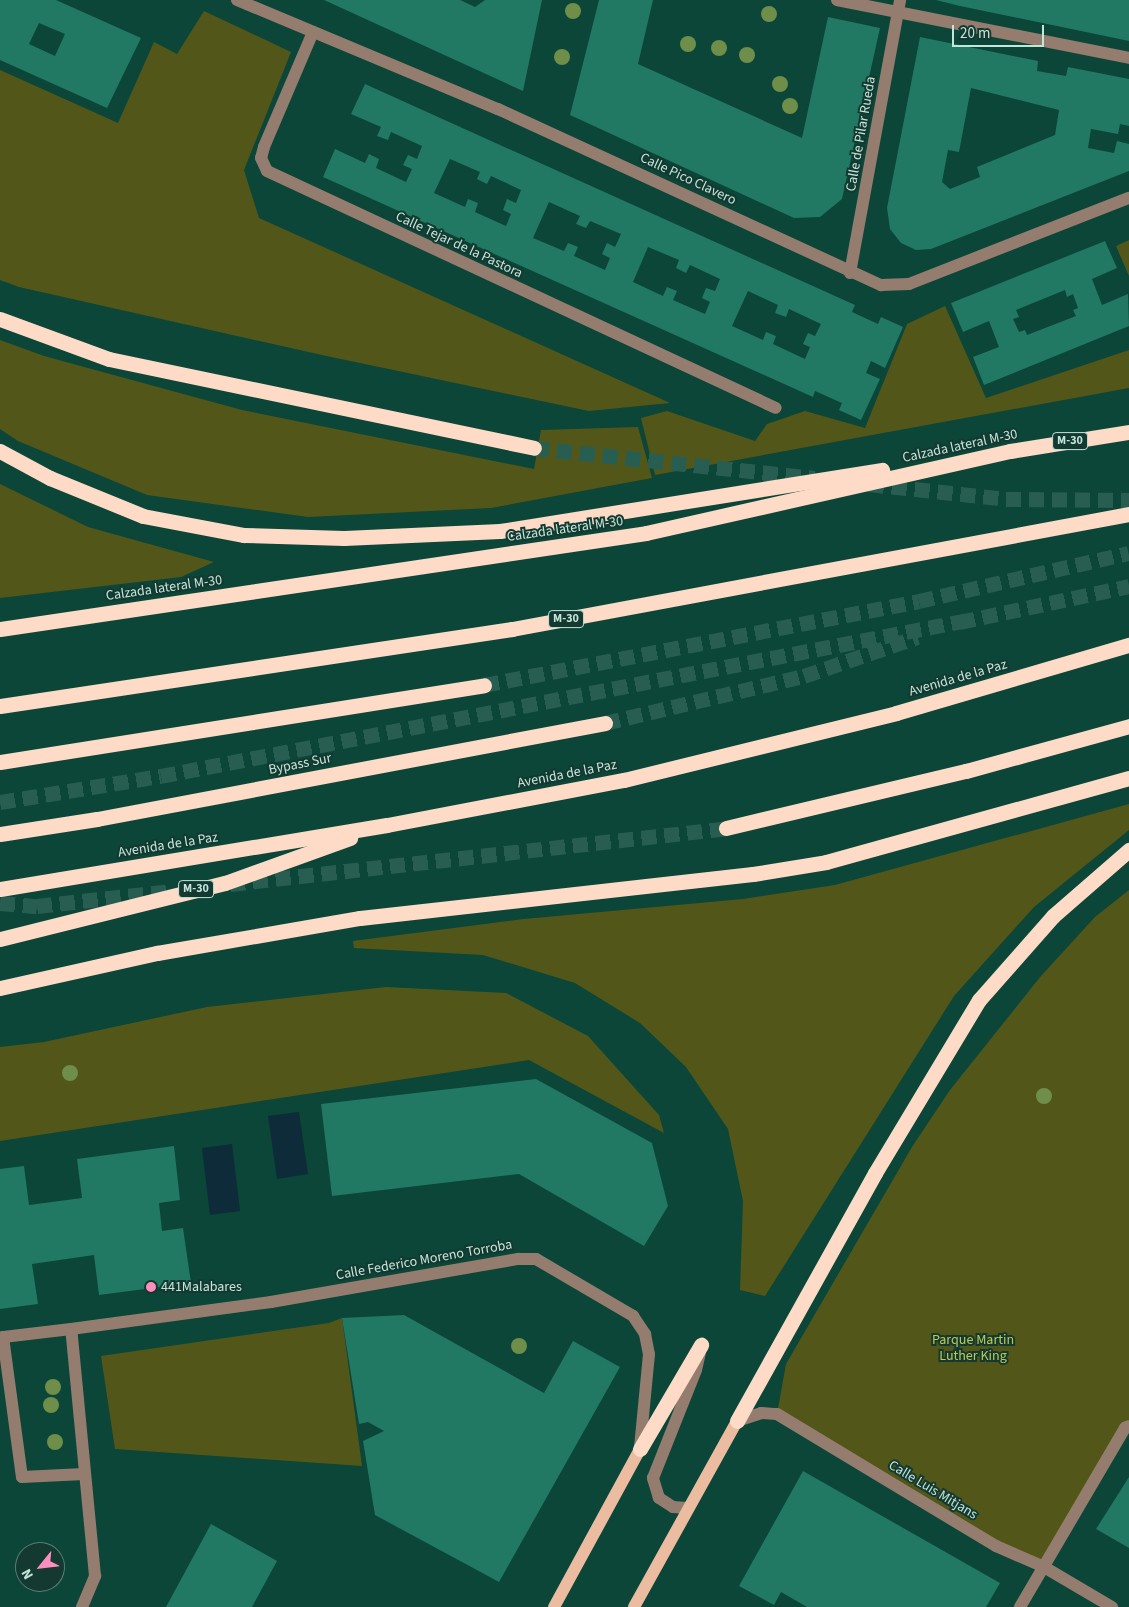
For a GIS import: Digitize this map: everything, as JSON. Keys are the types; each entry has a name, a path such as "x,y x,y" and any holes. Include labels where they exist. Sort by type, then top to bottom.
{"highway":[{"path":"0,320 108,359 534,448"},
{"name":"Calzada lateral M-30","path":"0,629 646,533 1010,451 1129,432"},
{"path":"0,451 50,478 143,516 244,535 344,538 500,531 1010,451"},
{"name":"M-30","path":"0,706 512,629 1129,514"},
{"name":"Avenida de la Paz","path":"0,889 387,825 624,780 896,713 1129,645"},
{"path":"0,762 484,685"},
{"name":"Bypass Sur","path":"0,834 97,819 605,722"},
{"path":"726,828 966,771 1129,726"},
{"path":"0,988 158,954 360,918 753,874 826,862 1129,778"},
{"name":"M-30","path":"0,939 225,882 387,825"},
{"path":"737,1421 874,1173 979,1000 1053,916 1129,850"},
{"path":"640,1449 701,1345"}],"main road":[{"path":"634,1607 687,1508 737,1421"},
{"path":"554,1607 640,1449"}],"street":[{"name":"Calle Pico Clavero","path":"237,0 498,109 850,273 881,285 909,284 1129,198"},
{"path":"837,0 899,6 1129,58"},
{"name":"Calle de Pilar Rueda","path":"850,273 899,6"},
{"name":"Calle Tejar de la Pastora","path":"314,32 264,147 261,158 267,171 776,408"},
{"name":"Calle Federico Moreno Torroba","path":"84,1474 22,1477 1,1337 271,1302 518,1258 536,1259 633,1316 645,1334 649,1354 640,1449"},
{"path":"71,1329 95,1576 82,1607"},
{"path":"687,1508 673,1507 659,1498 653,1478 696,1370 701,1345"},
{"name":"Calle Luis Mitjans","path":"737,1421 761,1413 777,1414 996,1546 1044,1567 1112,1607"},
{"path":"1020,1607 1125,1428 1129,1426"}],"green space":[{"path":"204,11 291,52 244,170 259,218 670,403 589,411 322,355 19,287 0,280 0,70 118,123 154,42 177,54"},
{"path":"1129,240 1129,276 1116,246"},
{"path":"945,306 986,398 1129,350 1129,388 655,475 641,418 667,411 755,441 767,424 805,411 865,428 907,324"},
{"path":"0,340 44,356 242,410 534,469 541,430 638,427 652,478 491,508 308,517 147,495 18,441 0,429"},
{"path":"0,484 88,527 214,562 181,577 0,598"},
{"path":"1129,804 1129,830 1034,907 954,996 765,1296 740,1290 743,1201 728,1129 686,1067 640,1023 575,983 483,955 354,948 353,941 524,919 743,899 835,885"},
{"name":"Parque Martin Luther King","path":"1129,890 1129,1426 1044,1567 777,1414 786,1364 912,1147 950,1090 1041,976 1095,917"},
{"path":"386,987 506,993 588,1036 659,1115 664,1133 529,1060 0,1141 0,1047 44,1042 207,1007"},
{"path":"342,1318 362,1466 115,1449 101,1356 329,1323"}],"water":[{"path":"299,1112 308,1174 277,1179 268,1116"},
{"path":"232,1144 240,1211 210,1215 202,1148"}],"building":[{"path":"0,0 56,0 141,38 107,108 0,60","holes":["39,23 65,34 55,56 29,44"]},
{"path":"324,0 460,0 475,7 485,0 542,0 523,91"},
{"path":"599,0 653,0 638,64 802,138 828,17 880,28 842,199 820,217 794,218 570,115"},
{"path":"936,0 1129,0 1129,41 960,6"},
{"path":"920,37 1038,61 1037,71 1066,76 1068,67 1129,79 1129,126 1120,124 1118,134 1091,129 1088,148 1114,153 1117,141 1129,144 1129,171 931,249 916,250 901,243 890,229 887,208","holes":["971,88 1059,110 1055,135 977,167 980,177 950,189 942,182 948,150 959,152"]},
{"path":"365,84 855,305 852,312 878,324 881,317 903,327 885,368 871,361 866,373 880,379 861,420 839,410 842,403 815,391 813,397 323,177 335,149 365,163 369,154 379,159 376,168 406,182 412,169 403,165 408,155 417,159 422,146 391,132 388,140 377,136 381,127 351,114","holes":["450,159 480,172 477,179 487,184 491,176 521,190 516,203 507,199 503,210 511,214 506,226 475,212 478,203 468,199 465,207 434,193","549,202 580,216 576,224 586,228 590,221 621,234 615,247 607,243 602,254 610,258 605,270 574,256 578,247 568,243 564,251 533,238","648,247 679,260 676,268 686,273 690,265 720,279 715,291 706,288 702,298 710,302 705,314 673,300 677,291 667,287 663,296 633,282","748,291 778,305 775,313 786,317 789,309 821,324 815,336 808,333 803,344 810,347 805,359 773,344 776,336 766,332 763,340 732,326"]},
{"path":"1105,241 1117,268 1092,279 1102,305 1128,294 1129,326 984,385 973,357 999,347 989,321 963,332 951,303","holes":["1065,290 1067,297 1073,294 1078,308 1073,310 1076,316 1027,335 1025,330 1019,332 1013,319 1019,317 1016,310"]},
{"path":"536,1079 652,1143 668,1206 644,1246 519,1174 332,1196 321,1104"},
{"path":"174,1146 180,1200 159,1203 162,1231 183,1228 191,1283 99,1295 94,1255 32,1264 38,1304 0,1309 0,1169 24,1166 29,1205 82,1198 77,1159"},
{"path":"404,1315 544,1393 573,1341 620,1367 499,1582 375,1515 363,1441 384,1431 368,1422 359,1424 342,1318"},
{"path":"803,1471 1000,1583 986,1607 807,1607 781,1592 774,1605 739,1586"},
{"path":"1129,1477 1129,1548 1096,1529"},
{"path":"211,1524 277,1561 252,1607 166,1607"}],"tunnel":[{"path":"534,448 814,478"},
{"path":"869,484 1006,499 1129,500"},
{"path":"484,685 919,601 1129,553"},
{"path":"960,622 1129,586"},
{"path":"0,802 161,776 968,620"},
{"path":"605,723 804,676 917,637"},
{"path":"230,884 726,828"},
{"path":"0,903 37,906 172,891"}],"place":[{"name":"441Malabares","path":"151,1287"}]}
